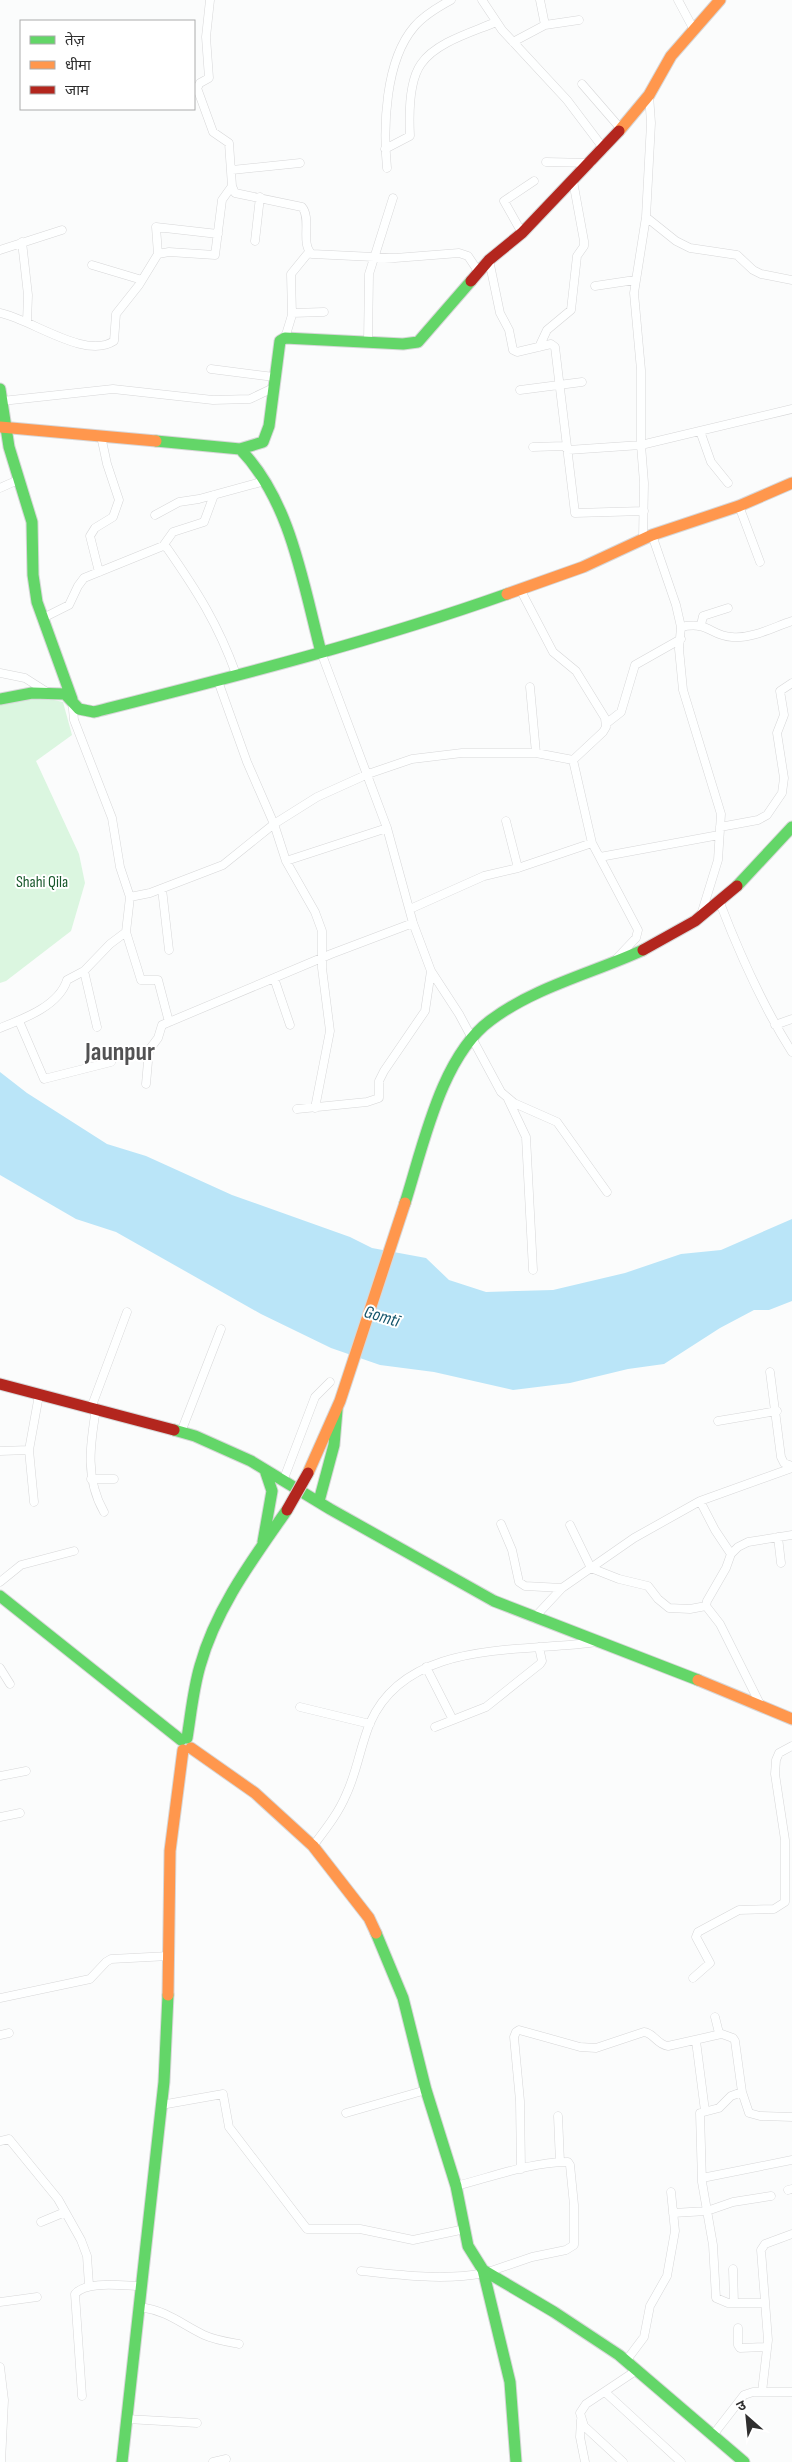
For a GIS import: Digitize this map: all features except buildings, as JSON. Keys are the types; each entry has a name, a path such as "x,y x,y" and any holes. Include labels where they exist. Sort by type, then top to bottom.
{"main road":[{"path":"3,427 240,449 263,442 266,439 269,426 278,344 285,338 403,344 418,342 489,260 522,232 604,149 648,95 671,56 720,0"},
{"path":"0,389 3,427 32,522 34,588 72,699 79,709 94,712 218,681 236,674 321,652 457,612 583,567 647,537 739,506 792,482"},
{"path":"240,449 258,466 282,518 321,652"},
{"path":"0,699 47,692 65,694 72,699"},
{"path":"122,2462 161,2105 169,1956 170,1851 185,1744 200,1666 209,1641 230,1596 262,1545 287,1510 308,1473 338,1405 439,1098 450,1072 471,1038 484,1025 527,999 654,944 700,918 720,903 792,827"},
{"path":"0,1384 196,1436 266,1470 494,1600 534,1618 699,1680 792,1719"},
{"path":"319,1501 333,1454 337,1431 338,1405"},
{"path":"262,1545 272,1491 266,1470"},
{"path":"2,1601 185,1744 255,1793 312,1846 369,1918 403,1998 426,2090 456,2186 468,2246 485,2272 510,2382 516,2462"},
{"path":"485,2272 554,2312 626,2361 743,2462"}],"street":[{"path":"210,0 206,39 208,80 200,83 198,88 213,132 229,144 232,186 235,192 293,204 305,210 309,252 291,274 292,313 285,338"},
{"path":"386,168 385,149 389,93 393,69 401,48 414,26 451,0"},
{"path":"482,0 496,22 567,100 604,149"},
{"path":"540,0 545,26"},
{"path":"678,0 694,30"},
{"path":"513,42 545,26 579,20"},
{"path":"385,149 410,136 412,94 420,65 425,59 446,45 496,22"},
{"path":"582,84 621,129"},
{"path":"648,95 651,123 646,217 634,293 641,370 641,445 644,511 647,537 664,567 681,627 683,690 718,798 720,831 718,860 700,918"},
{"path":"546,162 591,163"},
{"path":"232,170 300,163"},
{"path":"522,232 504,201 534,181"},
{"path":"539,347 547,330 568,314 572,303 577,256 584,246 573,181"},
{"path":"158,254 169,252 215,255 222,200 232,186"},
{"path":"255,241 260,197"},
{"path":"368,342 368,284 393,198"},
{"path":"646,217 676,241 690,248 737,255 753,270 761,274 792,280"},
{"path":"0,313 13,316 86,346 106,346 114,341 115,320 118,308 142,280 158,254 156,227 218,234"},
{"path":"0,250 62,230"},
{"path":"22,242 28,295 26,322"},
{"path":"309,252 312,254 374,258 459,253 468,256 478,272"},
{"path":"489,260 500,313 509,330 513,350 517,352 551,344 555,347 575,513 644,511"},
{"path":"92,265 142,280"},
{"path":"595,286 635,280"},
{"path":"292,313 324,312"},
{"path":"211,369 274,383"},
{"path":"520,390 582,382"},
{"path":"2,401 113,389 213,400 250,399 274,383"},
{"path":"533,447 564,446 568,450 641,445 792,409"},
{"path":"700,431 711,462 728,483"},
{"path":"100,572 90,536 94,528 113,518 119,500 107,464 101,436"},
{"path":"0,488 18,480"},
{"path":"155,515 189,499 214,495 265,480"},
{"path":"43,618 69,605 80,582 163,546 173,532 204,522 214,495"},
{"path":"739,506 760,562"},
{"path":"163,546 167,548 214,619 236,674"},
{"path":"520,589 553,652 576,671 607,723"},
{"path":"701,625 703,616 728,608"},
{"path":"681,627 701,625 730,637 743,637 792,620"},
{"path":"573,760 602,732 607,723 621,712 635,664 681,639"},
{"path":"321,652 387,828 414,923 431,970 501,1092 508,1099 526,1136 533,1270"},
{"path":"0,673 25,678 47,692"},
{"path":"218,681 247,762 274,824 286,861 315,912 322,931 322,958 330,1031 315,1108"},
{"path":"600,858 720,831 758,820 767,815 782,793 784,778 778,733 784,715 780,691 792,683"},
{"path":"530,687 536,753"},
{"path":"72,699 74,720 112,818 120,867 130,897 126,932 141,980 158,980 169,1022"},
{"path":"130,897 162,889 222,865 274,824 317,797 368,774 412,759 462,753 536,753 573,760"},
{"path":"573,760 592,843 638,930 636,938 614,962"},
{"path":"506,821 518,868"},
{"path":"286,861 387,828"},
{"path":"410,909 484,876 518,868 592,843"},
{"path":"162,889 169,950"},
{"path":"720,903 742,960 775,1025 792,1052"},
{"path":"146,1084 149,1050 158,1038 162,1025 322,958 414,923"},
{"path":"0,1028 19,1021 62,994 67,980 84,971 110,944 126,932"},
{"path":"297,1109 367,1102 379,1098 379,1081 384,1071 425,1011 431,970"},
{"path":"84,971 97,1027"},
{"path":"274,978 290,1025"},
{"path":"775,1025 792,1019"},
{"path":"19,1021 44,1079 111,1062"},
{"path":"508,1099 557,1122 607,1192"},
{"path":"104,1512 94,1493 91,1479 93,1408 127,1312"},
{"path":"181,1432 221,1329"},
{"path":"770,1372 781,1457 784,1463 792,1467"},
{"path":"283,1481 315,1397 330,1382"},
{"path":"34,1502 29,1450 39,1395"},
{"path":"718,1421 776,1411"},
{"path":"0,1451 29,1450"},
{"path":"534,1618 562,1588 634,1538 700,1501 792,1467"},
{"path":"91,1479 114,1479"},
{"path":"700,1501 715,1530 731,1554"},
{"path":"502,1524 512,1550 520,1582 525,1586 562,1588"},
{"path":"570,1525 591,1568 626,1581 648,1586 658,1599 669,1608 690,1609 706,1606"},
{"path":"762,1708 720,1624 706,1606 707,1598 726,1568 731,1554 748,1542 792,1535"},
{"path":"778,1537 781,1563"},
{"path":"0,1582 22,1565 74,1551"},
{"path":"312,1846 330,1823 346,1795 370,1724 389,1695 426,1667 460,1656 600,1642"},
{"path":"435,1727 486,1707 536,1668 542,1661 539,1647"},
{"path":"426,1667 453,1720"},
{"path":"0,1668 10,1684"},
{"path":"300,1708 370,1724"},
{"path":"693,1978 710,1963 696,1937 698,1932 739,1910 774,1909 788,1902 785,1840 776,1783 776,1760 779,1753 792,1746"},
{"path":"0,1776 26,1771"},
{"path":"0,1816 20,1813"},
{"path":"0,1998 90,1979 111,1959 169,1956"},
{"path":"714,2016 721,2034 734,2039 742,2092 749,2113 760,2116 792,2117"},
{"path":"521,2169 520,2102 514,2037 516,2032 519,2030 580,2046 596,2048 644,2032 649,2033 662,2046 696,2041 721,2034"},
{"path":"0,2035 9,2033"},
{"path":"696,2041 706,2111"},
{"path":"346,2113 426,2090"},
{"path":"742,2092 731,2096 719,2108 706,2111 700,2116 702,2178 713,2245 716,2298 721,2302 764,2303"},
{"path":"161,2105 223,2094 229,2127 307,2229 360,2229 413,2240 464,2228"},
{"path":"558,2116 560,2162"},
{"path":"0,2141 9,2139 22,2152 65,2212 84,2248 89,2285"},
{"path":"702,2178 792,2160"},
{"path":"361,2272 466,2277 532,2257 566,2250 574,2245 574,2205 570,2165 568,2162 521,2169 456,2186"},
{"path":"626,2361 644,2337 650,2306 667,2276 675,2231 671,2192"},
{"path":"673,2213 707,2211 733,2202 771,2196"},
{"path":"41,2222 65,2212"},
{"path":"762,2392 767,2347 762,2250 765,2244 792,2234"},
{"path":"732,2269 734,2303"},
{"path":"82,2396 75,2300 78,2290 89,2285 142,2286"},
{"path":"0,2302 37,2297"},
{"path":"140,2307 155,2309 177,2318 205,2336 239,2344"},
{"path":"738,2328 738,2345 740,2348 767,2347"},
{"path":"0,2367 4,2400 1,2462"},
{"path":"585,2462 580,2437 582,2409 636,2370"},
{"path":"605,2392 681,2462"},
{"path":"713,2435 740,2398 748,2393 792,2392"},
{"path":"127,2419 197,2423"},
{"path":"581,2420 593,2436 623,2462"},
{"path":"213,2462 226,2459"}],"green space":[{"name":"Shahi Qila","path":"40,697 63,702 72,735 36,761 79,854 85,883 71,931 6,981 0,983 0,703"}],"water":[{"name":"Gomtī","path":"0,1072 27,1093 107,1144 146,1156 232,1195 350,1237 372,1248 426,1258 449,1280 486,1292 553,1290 625,1273 681,1254 721,1250 792,1219 792,1301 769,1310 754,1310 720,1328 664,1364 628,1369 570,1383 513,1390 434,1372 380,1365 331,1348 261,1314 116,1232 76,1219 0,1175"}],"traffic: fast":[{"path":"240,449 263,442 269,426 280,341 285,338 403,344 418,342 471,281"},
{"path":"0,389 9,447 32,522 33,575 37,602 72,699"},
{"path":"156,441 240,449 257,470 272,493 293,544 321,652"},
{"path":"0,699 32,693 65,694 79,709 94,712 250,672 353,643 507,594"},
{"path":"737,886 792,827"},
{"path":"405,1203 436,1104 459,1056 474,1036 491,1020 526,998 643,950"},
{"path":"319,1501 334,1445 337,1410"},
{"path":"174,1430 195,1436 251,1461 330,1509 494,1601 698,1680"},
{"path":"263,1542 272,1491 265,1470"},
{"path":"187,1738 198,1675 216,1624 237,1585 287,1510"},
{"path":"0,1596 181,1740"},
{"path":"376,1933 403,1998 426,2090 456,2186 468,2246 483,2270 554,2312 619,2355 744,2462"},
{"path":"122,2462 164,2082 168,1995"},
{"path":"483,2270 510,2382 516,2462"}],"traffic: slow":[{"path":"619,131 649,95 671,56 720,0"},
{"path":"0,427 156,441"},
{"path":"507,594 583,567 652,535 739,506 792,483"},
{"path":"308,1473 340,1401 405,1203"},
{"path":"698,1680 792,1719"},
{"path":"191,1748 255,1793 313,1846 369,1918 376,1933"},
{"path":"168,1995 170,1851 183,1750"}],"traffic: jam":[{"path":"471,281 489,260 522,233 619,131"},
{"path":"643,950 695,921 737,886"},
{"path":"0,1384 174,1430"},
{"path":"287,1510 308,1473"}],"district":[{"name":"Jaunpur","path":"120,1051"}]}
